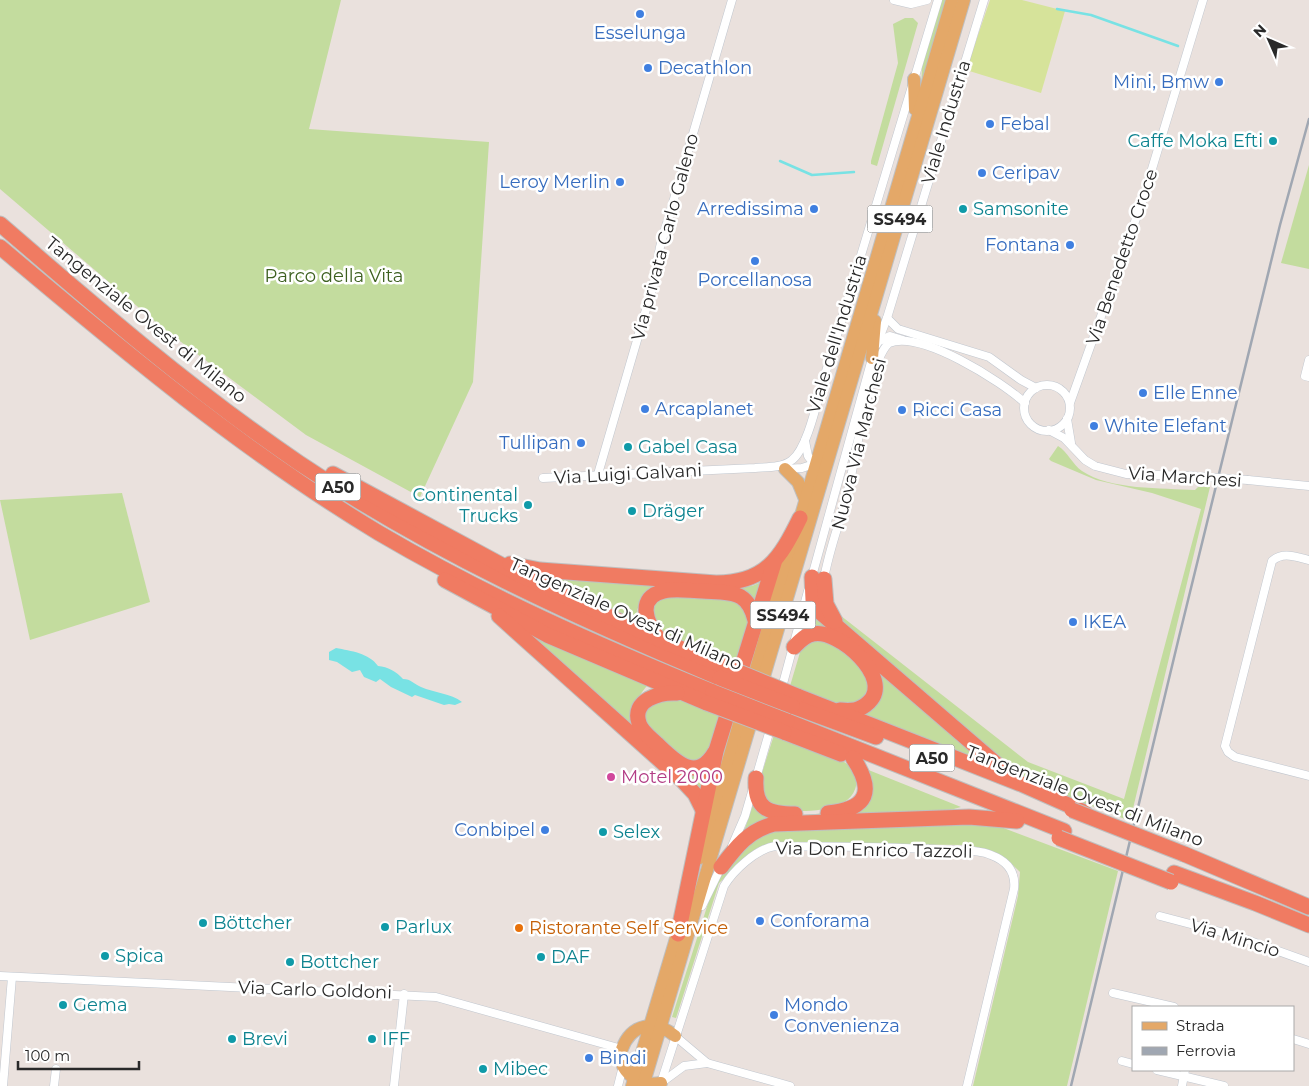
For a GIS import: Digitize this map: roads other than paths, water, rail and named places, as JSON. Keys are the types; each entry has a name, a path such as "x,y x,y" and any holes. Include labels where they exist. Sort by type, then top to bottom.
{"highway":[{"name":"Tangenziale Ovest di Milano","path":"0,224 179,376 300,463 401,525 493,576 599,627 722,672 1073,808 1309,907"},
{"name":"Tangenziale Ovest di Milano","path":"0,247 212,420 261,456 379,532 438,566 706,698"},
{"path":"300,463 329,472 520,576 660,640 722,672"},
{"path":"682,936 703,810 716,751 774,562 800,518"},
{"path":"379,532 420,565 547,635 706,698 786,726 852,758 1016,821 1062,835 1217,896 1255,902 1309,925"},
{"path":"444,536 509,564 549,571 723,583 750,579 763,572 774,562"},
{"path":"818,578 812,595 816,607 989,759 1021,784"},
{"path":"660,640 648,624 645,612 651,597 664,591 706,591 738,596 750,608 755,620"},
{"path":"474,596 540,652 682,779 695,794 703,810"},
{"path":"794,646 811,634 828,634 862,660 873,675 876,684 874,696 863,707 847,711 795,701"},
{"path":"706,698 679,693 654,695 645,701 640,708 639,724 672,759 686,767 696,768 704,765 716,751"},
{"path":"830,708 1021,784 1073,808"},
{"name":"A50","path":"786,726 1062,835"},
{"path":"756,778 757,798 761,805 772,812 800,814 847,810 860,802 865,785 862,773 852,758"},
{"path":"725,873 747,836 761,828 774,824 970,816 1016,821"}],"main road":[{"name":"SS494","path":"638,1084 682,936 814,464 952,0"},
{"name":"SS494","path":"682,936 831,452 964,0"},
{"path":"914,79 916,121"},
{"path":"872,358 878,292"},
{"path":"779,468 798,482 805,499"},
{"path":"622,1049 629,1035 643,1026 656,1026 675,1036"},
{"path":"623,1066 638,1084 660,1084"}],"street":[{"name":"Via privata Carlo Galeno","path":"598,474 654,282 660,247 732,0"},
{"path":"894,0 911,4 927,0"},
{"name":"Viale dell'Industria","path":"804,438 938,0"},
{"name":"Viale Industria","path":"818,578 872,358 887,318 984,0"},
{"name":"Via Benedetto Croce","path":"1070,403 1124,257 1203,0"},
{"path":"887,318 898,329 988,357 1036,388"},
{"path":"877,342 890,336 905,341"},
{"name":"Nuova Via Marchesi","path":"818,578 850,485 864,414 882,354 889,343 905,341 945,352 968,363 1025,402"},
{"path":"1309,360 1305,376 1309,377"},
{"path":"1067,419 1056,429 1039,429 1030,423 1025,413 1025,402 1036,388 1048,385 1061,389 1073,385 1080,377"},
{"path":"1061,389 1070,403 1067,419 1071,443"},
{"name":"Via Marchesi","path":"1049,430 1071,443 1085,460 1108,470 1145,476 1191,476 1309,486"},
{"path":"804,438 807,452 814,464 831,452"},
{"name":"Via Luigi Galvani","path":"779,468 798,453 804,438"},
{"name":"Via Luigi Galvani","path":"543,478 598,474 802,468 814,464"},
{"path":"1309,560 1285,555 1278,556 1272,561 1224,746 1228,752 1235,756 1309,776"},
{"path":"660,1084 723,890 725,873 756,778 794,646 818,578"},
{"name":"Via Don Enrico Tazzoli","path":"725,873 761,851 774,846 929,848 983,852 1002,860 1013,873 1014,886 967,1086"},
{"path":"682,936 725,873"},
{"name":"Via Mincio","path":"1160,916 1236,936 1309,962"},
{"name":"Via Carlo Goldoni","path":"0,976 436,997 622,1049"},
{"path":"3,1086 12,977"},
{"path":"1113,993 1170,1006"},
{"path":"394,1086 404,994"},
{"path":"675,1036 707,1063"},
{"path":"1294,1039 1309,1044"},
{"path":"618,1086 623,1066 622,1049"},
{"path":"1122,1061 1132,1064"},
{"path":"660,1084 684,1066 707,1063 790,1086"},
{"path":"54,1086 56,1069"},
{"path":"1166,1071 1184,1073 1224,1086"},
{"path":"1182,1086 1184,1073"}],"water":[{"path":"336,648 365,655 378,666 392,670 403,679 462,702 455,705 444,705 415,695 412,697 391,687 380,679 376,682 364,677 360,670 352,672 337,662 329,660 329,652"}],"waterway":[{"path":"1057,9 1091,15 1178,46"},
{"path":"780,161 812,175 854,172"}],"railway":[{"path":"1071,1086 1280,225 1309,119"}],"place":[{"name":"Esselunga","path":"640,14"},
{"name":"Decathlon","path":"648,68"},
{"name":"Mini, Bmw","path":"1219,82"},
{"name":"Febal","path":"990,124"},
{"name":"Caffe Moka Efti","path":"1273,141"},
{"name":"Ceripav","path":"982,173"},
{"name":"Leroy Merlin","path":"620,182"},
{"name":"Arredissima","path":"814,209"},
{"name":"Samsonite","path":"963,209"},
{"name":"Fontana","path":"1070,245"},
{"name":"Porcellanosa","path":"755,261"},
{"name":"Elle Enne","path":"1143,393"},
{"name":"Arcaplanet","path":"645,409"},
{"name":"Ricci Casa","path":"902,410"},
{"name":"White Elefant","path":"1094,426"},
{"name":"Tullipan","path":"581,443"},
{"name":"Gabel Casa","path":"628,447"},
{"name":"Continental Trucks","path":"528,505"},
{"name":"Dräger","path":"632,511"},
{"name":"IKEA","path":"1073,622"},
{"name":"Motel 2000","path":"611,777"},
{"name":"Conbipel","path":"545,830"},
{"name":"Selex","path":"603,832"},
{"name":"Conforama","path":"760,921"},
{"name":"Böttcher","path":"203,923"},
{"name":"Parlux","path":"385,927"},
{"name":"Ristorante Self Service","path":"519,928"},
{"name":"Spica","path":"105,956"},
{"name":"DAF","path":"541,957"},
{"name":"Bottcher","path":"290,962"},
{"name":"Gema","path":"63,1005"},
{"name":"Mondo Convenienza","path":"774,1015"},
{"name":"Brevi","path":"232,1039"},
{"name":"IFF","path":"372,1039"},
{"name":"Bindi","path":"589,1058"},
{"name":"Mibec","path":"483,1069"}],"park label":[{"name":"Parco della Vita","path":"334,276"}]}
